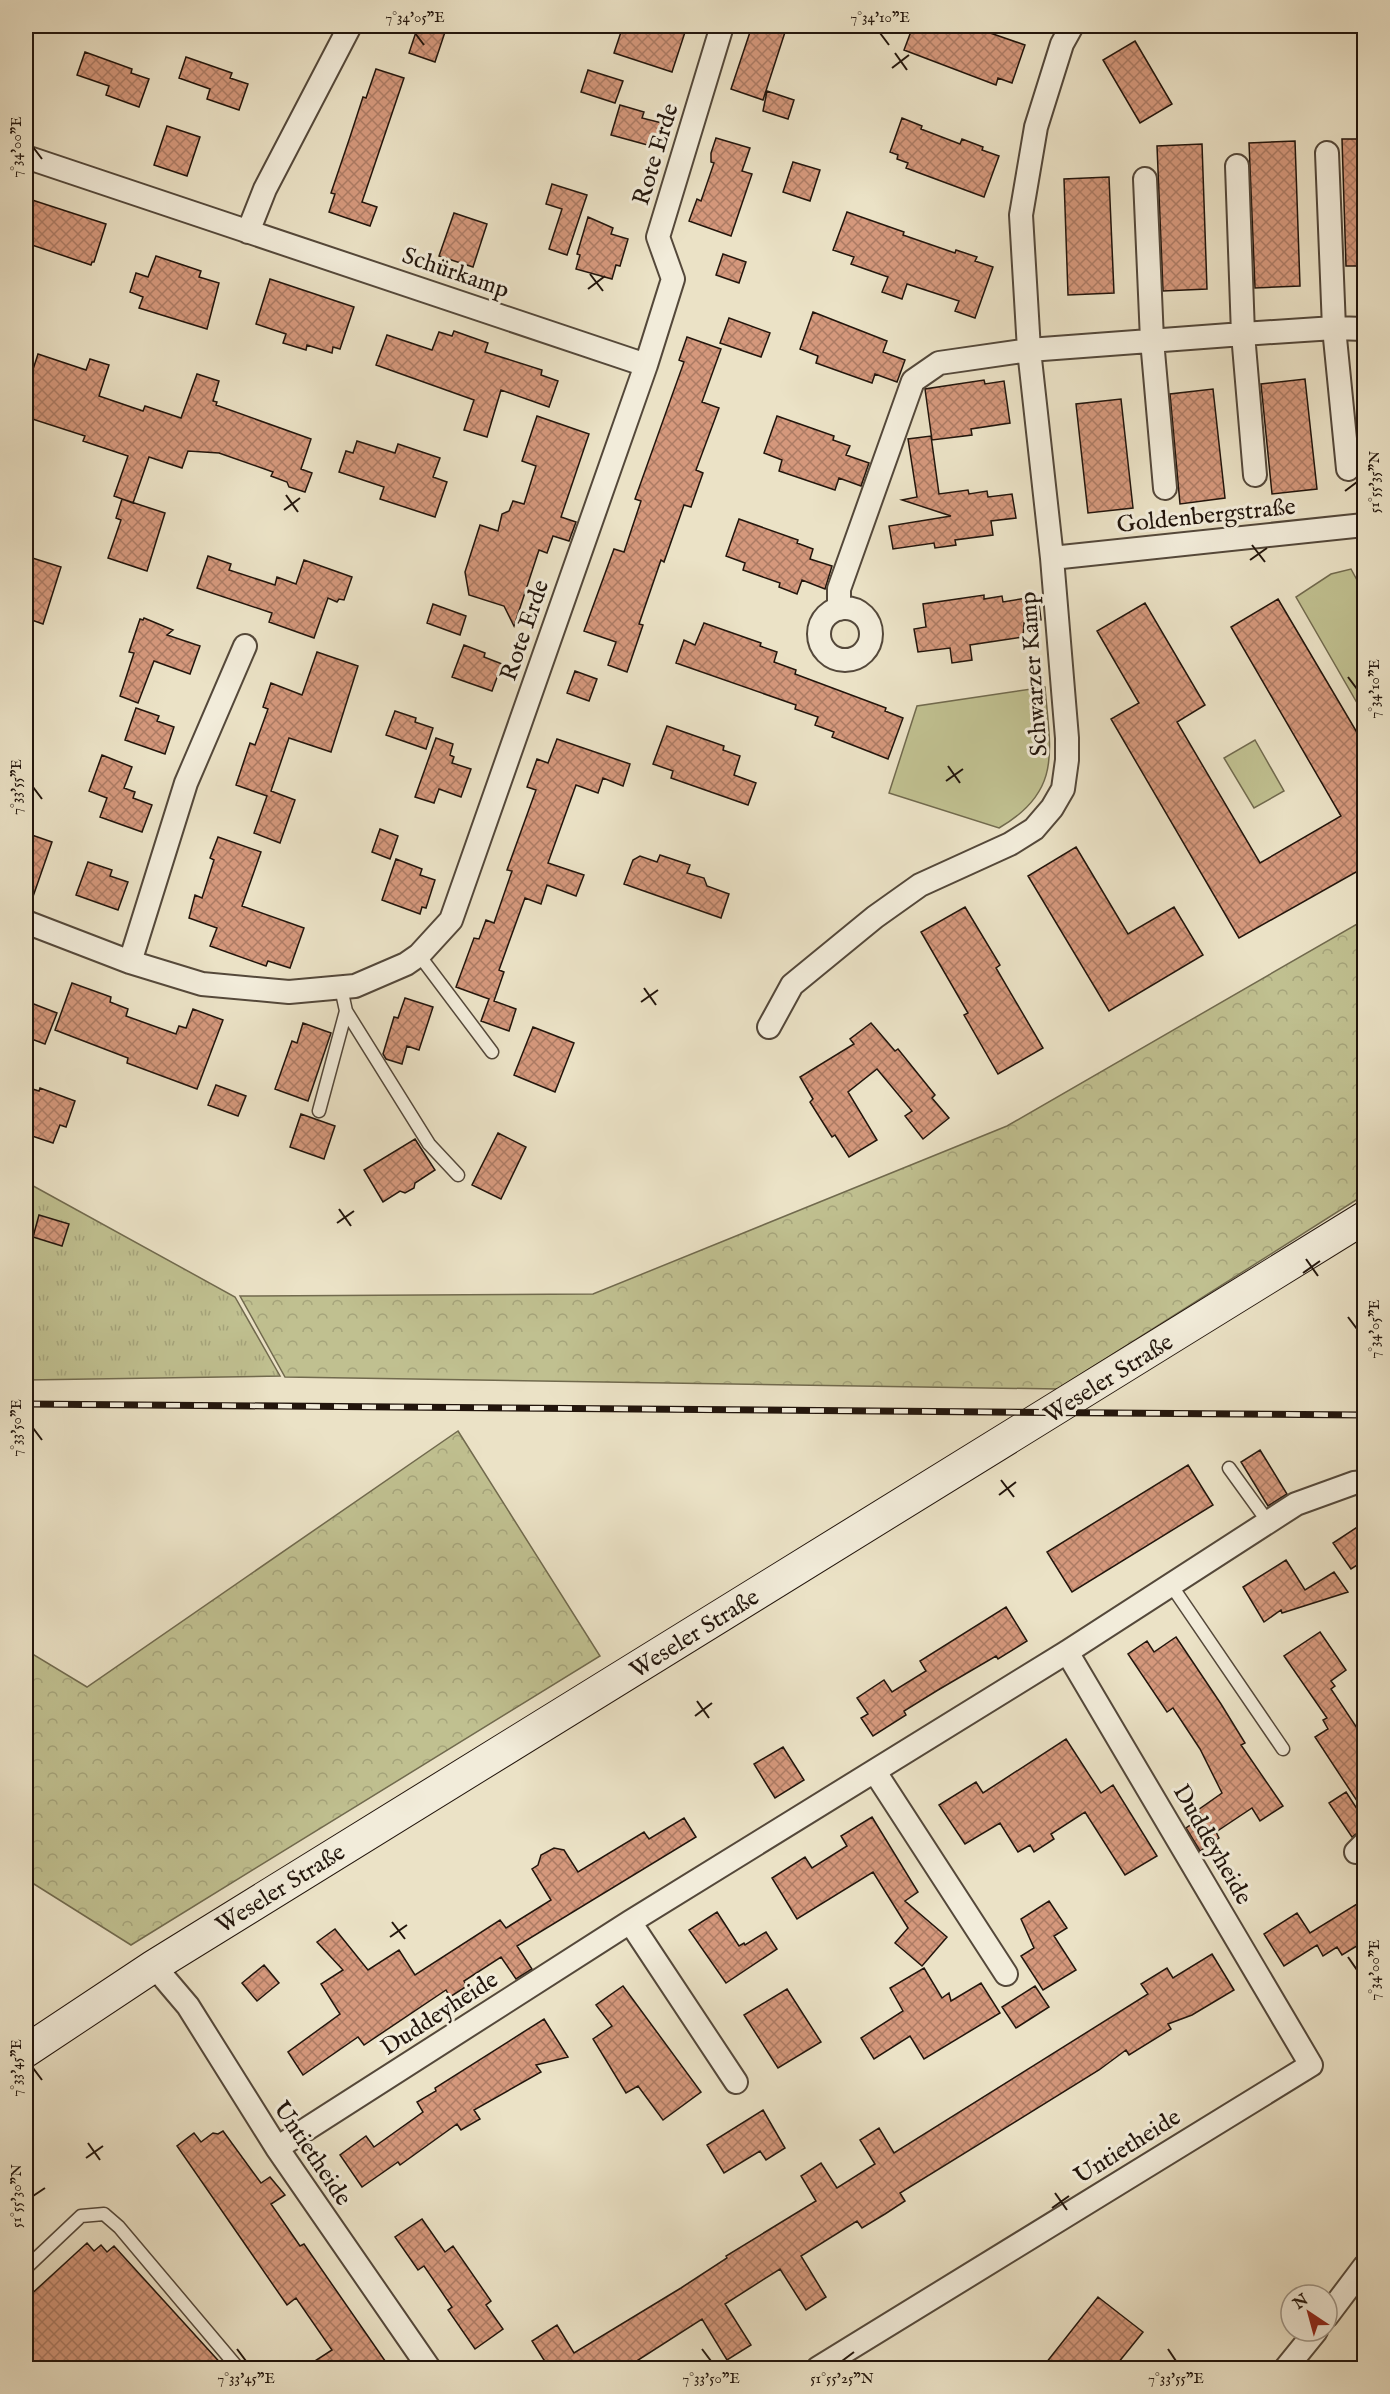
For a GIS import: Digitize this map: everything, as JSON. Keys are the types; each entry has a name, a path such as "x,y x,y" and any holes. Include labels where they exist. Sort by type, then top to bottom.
{"main road":[{"name":"Weseler Straße","path":"26,2051 154,1966 1365,1218"}],"street":[{"path":"248,232 265,189 350,26"},
{"name":"Rote Erde","path":"26,922 130,962 202,984 289,992 355,986 406,964 419,955 451,920 646,365 673,279 658,237 722,26"},
{"name":"Schwarzer Kamp","path":"769,1027 792,985 875,917 920,885 1010,844 1034,829 1052,808 1063,789 1068,738 1052,558 1029,350 1021,215 1036,127 1062,44 1072,26"},
{"path":"1326,153 1334,328 1348,469"},
{"name":"Schürkamp","path":"26,157 646,365"},
{"path":"1237,166 1243,334 1255,475"},
{"path":"1145,179 1152,340 1166,488"},
{"path":"839,609 839,588 913,381 939,363 1029,350 1152,340 1334,328 1365,329"},
{"name":"Goldenbergstraße","path":"1052,558 1365,525"},
{"path":"130,962 186,783 245,646"},
{"name":"Duddeyheide","path":"276,2148 630,1922 1067,1652 1296,1504 1354,1483 1365,1482"},
{"name":"Duddeyheide","path":"1067,1652 1311,2065"},
{"path":"875,1772 1006,1974"},
{"path":"630,1922 736,2082"},
{"name":"Untietheide","path":"154,1966 188,2006 276,2148 429,2368"},
{"name":"Untietheide","path":"818,2368 1311,2065"},
{"path":"1339,2301 1365,2267"},
{"path":"1286,2368 1306,2343"}],"lane":[{"path":"419,955 492,1052"},
{"path":"341,988 346,1011 429,1144 458,1175"},
{"path":"319,1111 346,1011"},
{"path":"1229,1468 1268,1522"},
{"path":"1171,1585 1283,1749"},
{"path":"26,2268 81,2216 104,2214 119,2227 238,2368"}],"green space":[{"path":"1351,569 1364,593 1364,715 1296,597 1331,574"},
{"path":"1045,687 1050,750 1048,767 1043,784 1034,799 1020,814 999,828 889,793 917,706"},
{"path":"1255,740 1284,791 1254,808 1224,758"},
{"path":"1364,920 1364,1195 1058,1389 285,1377 240,1296 593,1294 1007,1126"},
{"path":"26,1182 235,1297 280,1376 26,1380"},
{"path":"458,1431 600,1656 131,1945 26,1879 26,1650 87,1687"}],"building":[{"path":"418,26 447,26 435,62 409,53"},
{"path":"626,26 687,26 672,72 614,53 621,32 624,33"},
{"path":"752,26 787,26 763,100 731,89"},
{"path":"913,26 970,26 1025,45 1012,83 998,78 996,85 904,50"},
{"path":"1135,41 1172,104 1140,123 1103,60"},
{"path":"85,52 132,69 131,73 149,79 139,107 106,95 109,86 77,75"},
{"path":"186,57 232,73 230,78 248,84 239,110 207,99 210,89 179,78"},
{"path":"376,69 404,78 362,202 377,207 370,226 329,212 335,194 331,193 363,97 366,98"},
{"path":"588,70 623,81 615,103 581,92"},
{"path":"767,91 794,100 788,119 763,111"},
{"path":"620,105 644,112 642,118 662,123 655,147 611,135"},
{"path":"902,118 922,126 921,129 960,144 962,139 999,156 984,197 906,168 908,163 897,159 898,155 890,152"},
{"path":"167,126 200,137 187,176 154,165"},
{"path":"716,138 750,148 742,171 752,174 731,236 689,221 697,199 701,201 714,163 711,162 711,153"},
{"path":"1342,139 1365,139 1365,266 1346,266"},
{"path":"1295,141 1300,286 1255,288 1249,143"},
{"path":"1202,144 1207,289 1163,291 1157,146"},
{"path":"793,162 820,170 810,201 783,192"},
{"path":"1109,177 1114,293 1068,295 1064,179"},
{"path":"552,184 587,195 567,255 549,249 562,209 546,204"},
{"path":"26,198 106,224 94,262 91,265 26,243"},
{"path":"847,212 955,253 956,250 977,257 975,261 993,267 975,318 955,311 959,301 907,284 902,299 882,292 888,277 851,264 854,257 833,250"},
{"path":"454,213 487,224 473,267 439,256"},
{"path":"588,217 613,228 611,234 628,239 620,266 616,265 612,279 576,269 580,255 577,254"},
{"path":"723,254 746,262 739,283 716,275"},
{"path":"156,256 201,271 199,277 219,283 207,329 139,308 143,297 130,292 136,273 148,277"},
{"path":"270,279 354,307 340,349 333,347 332,353 307,345 306,350 283,343 286,334 256,324"},
{"path":"813,312 887,341 883,352 905,360 897,382 875,374 872,383 816,363 818,356 800,349"},
{"path":"729,318 770,333 761,357 720,343"},
{"path":"454,331 488,343 485,352 542,370 541,375 558,381 549,407 501,390 487,437 464,430 474,400 376,365 387,335 432,350 439,332 452,336"},
{"path":"687,337 721,349 702,402 719,408 696,470 703,473 691,507 684,505 664,562 661,560 639,624 643,625 627,672 608,665 616,642 584,631 614,549 624,552 641,501 635,499 684,362 679,360"},
{"path":"38,354 86,370 90,359 109,365 99,396 143,411 145,406 181,418 197,374 219,381 213,401 217,402 216,405 311,439 301,469 312,473 305,492 289,487 287,482 271,476 273,472 219,453 188,451 182,468 149,457 133,503 114,496 128,456 83,441 85,436 26,417 26,391"},
{"path":"1305,379 1317,489 1272,494 1261,384"},
{"path":"984,380 985,384 1004,381 1010,423 971,429 972,435 932,440 925,389"},
{"path":"1213,389 1225,498 1180,504 1170,394"},
{"path":"1121,399 1133,508 1088,513 1076,404"},
{"path":"537,416 589,434 561,517 576,522 569,541 553,536 547,553 539,550 514,626 504,606 469,595 465,572 480,525 498,531 502,514 509,511 513,501 524,504 536,466 522,461"},
{"path":"777,416 834,436 833,440 850,446 846,455 869,463 861,486 839,478 835,490 779,471 782,460 764,453"},
{"path":"931,436 939,494 968,490 969,494 987,491 988,497 1012,494 1016,518 991,521 993,535 955,540 956,545 935,548 934,543 893,549 889,526 951,516 902,500 917,497 908,439"},
{"path":"357,441 395,453 398,444 440,458 433,477 447,482 435,517 380,499 384,487 339,472 346,451 353,453"},
{"path":"122,499 165,513 147,571 108,558 121,520 116,518"},
{"path":"739,519 798,540 797,543 813,549 810,559 832,566 825,589 802,580 797,594 779,587 780,583 743,570 745,563 726,556"},
{"path":"26,556 61,567 43,624 26,618"},
{"path":"208,556 231,564 229,570 275,585 277,577 296,584 304,560 352,577 344,600 339,599 337,602 328,598 314,638 269,622 272,613 197,588"},
{"path":"984,595 984,599 1002,596 1003,602 1038,596 1041,620 1024,623 1023,637 970,645 972,660 952,663 950,648 918,652 914,629 926,627 923,604"},
{"path":"1278,599 1365,746 1365,867 1239,938 1111,719 1139,703 1097,631 1145,603 1205,705 1177,722 1260,863 1341,816 1231,627"},
{"path":"433,604 466,616 460,635 427,623"},
{"path":"144,618 173,630 167,635 200,646 190,674 154,661 138,703 120,696 134,653 129,652 140,619"},
{"path":"704,623 761,643 760,646 777,652 774,662 796,670 795,674 886,708 885,711 903,718 888,759 832,737 834,732 815,725 818,717 795,709 796,705 676,663 684,640 695,645"},
{"path":"464,645 485,653 484,657 502,664 492,691 452,677"},
{"path":"317,652 358,666 331,752 289,738 271,791 295,800 280,843 254,833 267,796 236,785 250,743 255,745 268,709 263,707 271,683 302,695"},
{"path":"575,671 597,679 589,701 567,693"},
{"path":"136,708 159,716 157,721 174,727 165,754 125,740"},
{"path":"395,711 416,718 415,722 433,728 426,749 386,735"},
{"path":"667,726 724,746 723,750 740,756 734,775 756,783 748,805 671,778 673,771 653,764"},
{"path":"436,738 453,744 450,755 454,757 452,763 471,769 461,797 439,789 434,803 415,797"},
{"path":"557,739 630,764 623,786 603,778 598,793 576,785 548,863 584,875 576,896 547,885 541,904 525,898 499,970 504,972 494,1001 516,1009 509,1031 481,1021 489,999 456,987 474,938 479,939 486,920 494,923 512,871 507,870 536,790 527,787 537,759 548,763"},
{"path":"102,755 132,767 124,788 135,792 133,798 152,805 142,832 100,817 107,798 89,791"},
{"path":"380,829 398,836 390,859 372,852"},
{"path":"26,833 52,842 29,908 26,907"},
{"path":"218,837 261,852 242,906 304,928 290,968 268,961 266,966 210,946 217,928 189,918 195,895 202,898 214,860 210,858"},
{"path":"1076,847 1128,934 1174,907 1203,955 1109,1011 1028,876"},
{"path":"660,855 690,865 687,873 704,878 707,886 729,894 721,918 624,884 633,860 640,856 657,862"},
{"path":"396,859 422,869 420,875 435,880 426,908 422,907 420,914 382,900"},
{"path":"88,862 112,870 110,876 128,882 118,910 76,895"},
{"path":"965,907 1000,965 996,968 1043,1048 998,1074 964,1015 968,1013 921,932"},
{"path":"72,983 111,997 110,1002 128,1009 126,1016 176,1034 179,1026 186,1028 193,1009 223,1020 197,1089 127,1063 128,1058 55,1030"},
{"path":"405,998 433,1007 419,1050 407,1046 402,1064 386,1059 383,1054 394,1017 398,1018"},
{"path":"26,1001 57,1013 45,1044 26,1037"},
{"path":"303,1023 331,1033 308,1101 275,1089 292,1041 297,1043"},
{"path":"871,1023 895,1051 898,1049 935,1095 932,1098 949,1118 923,1139 905,1116 912,1111 877,1069 848,1092 877,1140 849,1157 835,1135 832,1137 810,1102 813,1099 800,1077 854,1044 850,1039"},
{"path":"533,1027 574,1043 555,1092 514,1075"},
{"path":"216,1085 246,1096 238,1116 208,1105"},
{"path":"26,1087 39,1091 40,1088 75,1101 66,1127 60,1125 53,1143 26,1134"},
{"path":"301,1114 335,1126 324,1159 290,1147"},
{"path":"498,1133 526,1147 501,1199 472,1185"},
{"path":"415,1139 435,1170 415,1183 414,1188 405,1193 400,1191 383,1202 364,1170"},
{"path":"39,1215 69,1224 62,1246 33,1237"},
{"path":"1260,1450 1287,1494 1268,1506 1241,1462"},
{"path":"1188,1465 1213,1505 1072,1592 1047,1552"},
{"path":"1365,1522 1365,1560 1351,1569 1333,1543"},
{"path":"1286,1560 1305,1590 1334,1572 1348,1592 1282,1613 1281,1610 1264,1622 1243,1587"},
{"path":"1006,1607 1027,1641 998,1659 996,1656 938,1690 904,1711 906,1715 873,1736 861,1718 868,1714 857,1698 884,1680 892,1692 926,1671 920,1661"},
{"path":"1320,1632 1346,1670 1331,1681 1335,1686 1331,1689 1365,1740 1365,1813 1315,1737 1328,1729 1323,1720 1327,1718 1284,1656"},
{"path":"1176,1637 1245,1743 1241,1745 1283,1806 1260,1821 1252,1808 1216,1832 1219,1838 1200,1851 1186,1828 1202,1817 1198,1810 1222,1793 1200,1749 1173,1708 1167,1712 1128,1654 1147,1641 1154,1652"},
{"path":"1066,1739 1101,1793 1113,1785 1157,1856 1125,1875 1085,1812 1051,1834 1054,1839 1034,1852 1030,1845 1018,1852 1000,1823 965,1844 939,1805 976,1782 983,1793"},
{"path":"783,1747 804,1780 775,1798 754,1764"},
{"path":"1346,1792 1365,1821 1365,1831 1360,1831 1352,1837 1329,1803"},
{"path":"872,1817 918,1892 905,1901 947,1937 922,1966 895,1943 908,1928 873,1872 797,1919 772,1878 805,1857 812,1868 847,1846 841,1836"},
{"path":"684,1818 696,1837 517,1946 532,1969 516,1979 501,1957 464,1981 467,1986 450,1997 446,1990 364,2045 358,2037 303,2075 288,2052 340,2014 321,1984 343,1970 317,1942 335,1929 368,1970 399,1950 415,1975 500,1920 506,1928 551,1900 532,1869 538,1865 541,1855 554,1848 564,1850 578,1872 644,1832 649,1839"},
{"path":"1365,1899 1365,1941 1342,1955 1337,1947 1323,1956 1317,1945 1284,1966 1264,1934 1297,1913 1310,1933"},
{"path":"1049,1901 1067,1928 1054,1936 1076,1970 1043,1990 1021,1956 1034,1948 1021,1919"},
{"path":"717,1912 739,1946 744,1943 745,1945 766,1932 777,1949 726,1983 689,1930"},
{"path":"1212,1954 1234,1990 1192,2015 1168,2024 1171,2029 1129,2055 1126,2050 1099,2070 900,2193 905,2201 885,2214 862,2228 857,2221 801,2256 826,2297 806,2310 780,2269 725,2304 751,2345 727,2360 702,2319 635,2362 639,2368 549,2368 532,2341 557,2325 574,2353 681,2288 727,2258 726,2256 816,2201 801,2176 821,2163 837,2188 875,2164 860,2140 879,2128 894,2153 1148,1994 1141,1984 1167,1968 1173,1978"},
{"path":"264,1965 279,1983 257,2001 242,1983"},
{"path":"924,1968 942,1998 949,1993 951,2001 981,1983 1000,2013 924,2059 910,2036 874,2059 861,2038 903,2011 890,1988"},
{"path":"623,1986 701,2092 663,2120 638,2086 626,2093 593,2039 612,2026 596,2005"},
{"path":"1035,1986 1049,2007 1016,2028 1002,2007"},
{"path":"787,1989 821,2042 778,2068 744,2015"},
{"path":"544,2019 568,2057 536,2065 541,2072 474,2110 480,2119 461,2130 457,2124 400,2165 398,2162 362,2187 340,2155 366,2136 374,2147 423,2112 417,2102 436,2091 435,2088"},
{"path":"763,2110 785,2148 766,2160 760,2151 724,2173 707,2145"},
{"path":"223,2131 261,2183 270,2177 285,2195 271,2204 300,2246 304,2244 390,2368 304,2368 332,2350 296,2298 287,2305 177,2146 194,2133 201,2142 213,2133 218,2134"},
{"path":"422,2219 445,2252 453,2246 491,2301 486,2305 503,2329 475,2349 448,2310 452,2307 424,2266 418,2270 395,2237"},
{"path":"87,2243 94,2251 101,2245 107,2252 114,2246 225,2368 26,2368 26,2299"},
{"path":"1098,2297 1143,2332 1114,2368 1042,2368"}],"railway":[{"path":"26,1404 1364,1415"}]}
